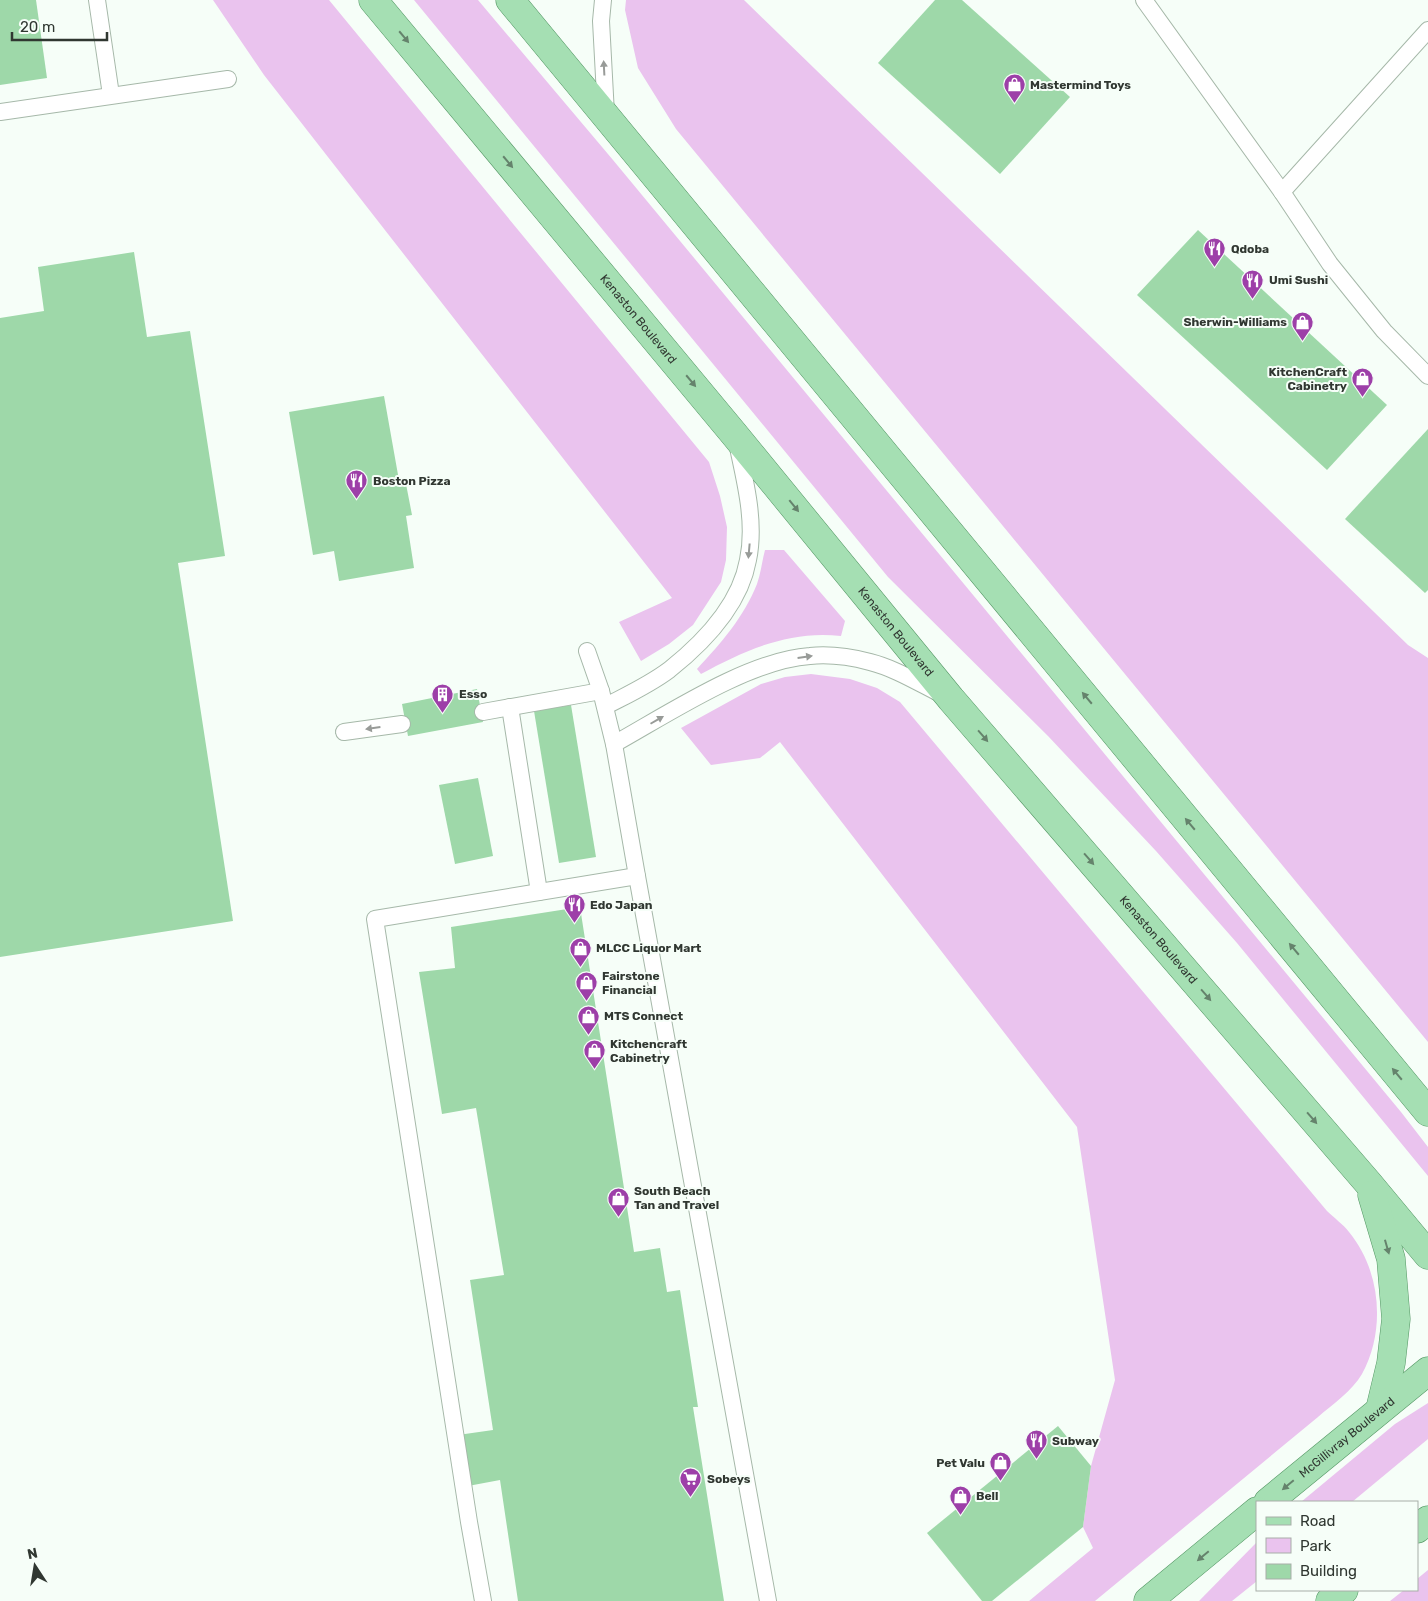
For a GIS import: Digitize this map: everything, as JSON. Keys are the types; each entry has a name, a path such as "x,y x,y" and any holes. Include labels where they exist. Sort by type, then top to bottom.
{"main road":[{"name":"Kenaston Boulevard","path":"372,0 734,434 951,699 1428,1254"},
{"path":"510,0 1428,1112"},
{"path":"1369,1184 1391,1259 1396,1319 1391,1363 1380,1409"},
{"name":"McGillivray Boulevard","path":"1269,1501 1428,1371"},
{"path":"1148,1601 1256,1512"},
{"path":"1418,1528 1428,1520"},
{"path":"1330,1601 1343,1591"}],"lane":[{"path":"97,0 111,95"},
{"path":"604,0 601,21 606,116"},
{"path":"1144,0 1282,192 1330,264 1384,331 1428,376"},
{"path":"1282,192 1428,30"},
{"path":"0,112 228,78"},
{"path":"483,712 510,707 604,699 649,683 690,652 720,619 742,581 748,561 750,513 745,480 734,434"},
{"path":"587,651 604,699 614,744 768,1601"},
{"path":"614,744 738,677 778,662 810,656 840,656 872,662 906,676 951,699"},
{"path":"510,707 539,892"},
{"path":"344,732 402,724"},
{"path":"483,1601 375,919 637,876"}],"green space":[{"path":"213,0 329,0 709,462 720,496 727,527 726,560 721,582 693,625 669,644 641,661 619,622 672,598 264,75"},
{"path":"414,0 478,0 613,160 1401,1112 1428,1147 1428,1176 1237,943 1156,851 1048,736 888,577"},
{"path":"626,0 744,0 1408,645 1428,658 1428,1042 676,129 638,68 625,10"},
{"path":"765,550 784,550 845,621 841,636 822,635 786,639 734,657 701,674 697,669 715,649 746,608 758,580"},
{"path":"811,674 850,679 877,688 900,702 1327,1211 1349,1232 1360,1247 1374,1282 1377,1320 1375,1339 1370,1357 1362,1374 1348,1392 1095,1601 1029,1601 1093,1548 1083,1527 1091,1466 1115,1380 1077,1127 780,742 760,758 711,765 681,728 761,684 785,677"},
{"path":"1428,1403 1428,1439 1353,1501 1302,1501 1395,1424"},
{"path":"1256,1543 1256,1582 1232,1601 1199,1601"},
{"path":"1428,1570 1428,1601 1390,1601 1403,1591 1418,1591 1418,1578"}],"building":[{"path":"0,0 36,0 47,78 0,85"},
{"path":"935,0 962,0 1070,97 1000,174 878,63"},
{"path":"1198,230 1387,405 1327,470 1137,295"},
{"path":"134,252 147,337 190,331 225,556 178,563 233,921 0,957 0,318 44,311 38,267"},
{"name":"Boston Pizza","path":"384,396 400,486 406,484 412,515 406,516 414,568 339,581 334,551 313,555 289,412"},
{"path":"1428,429 1428,590 1425,593 1345,519"},
{"name":"Esso","path":"477,689 483,722 408,736 402,704"},
{"path":"571,705 596,857 559,863 534,711"},
{"path":"478,778 493,856 455,864 439,785"},
{"path":"580,907 634,1252 660,1248 667,1292 680,1290 698,1407 693,1407 724,1601 518,1601 500,1480 468,1486 458,1435 493,1430 470,1280 504,1275 476,1108 442,1114 419,972 455,968 451,927"},
{"path":"1058,1426 1091,1466 1083,1527 992,1601 982,1601 927,1533"}],"place":[{"name":"Mastermind Toys","path":"1014,104"},
{"name":"Qdoba","path":"1215,268"},
{"name":"Umi Sushi","path":"1253,299"},
{"name":"Sherwin-Williams","path":"1303,341"},
{"name":"KitchenCraft Cabinetry","path":"1363,398"},
{"name":"Boston Pizza","path":"357,500"},
{"name":"Esso","path":"443,713"},
{"name":"Edo Japan","path":"574,924"},
{"name":"MLCC Liquor Mart","path":"580,967"},
{"name":"Fairstone Financial","path":"586,1002"},
{"name":"MTS Connect","path":"588,1035"},
{"name":"Kitchencraft Cabinetry","path":"594,1070"},
{"name":"South Beach Tan and Travel","path":"618,1217"},
{"name":"Subway","path":"1036,1460"},
{"name":"Pet Valu","path":"1001,1482"},
{"name":"Sobeys","path":"691,1498"},
{"name":"Bell","path":"960,1515"}]}
